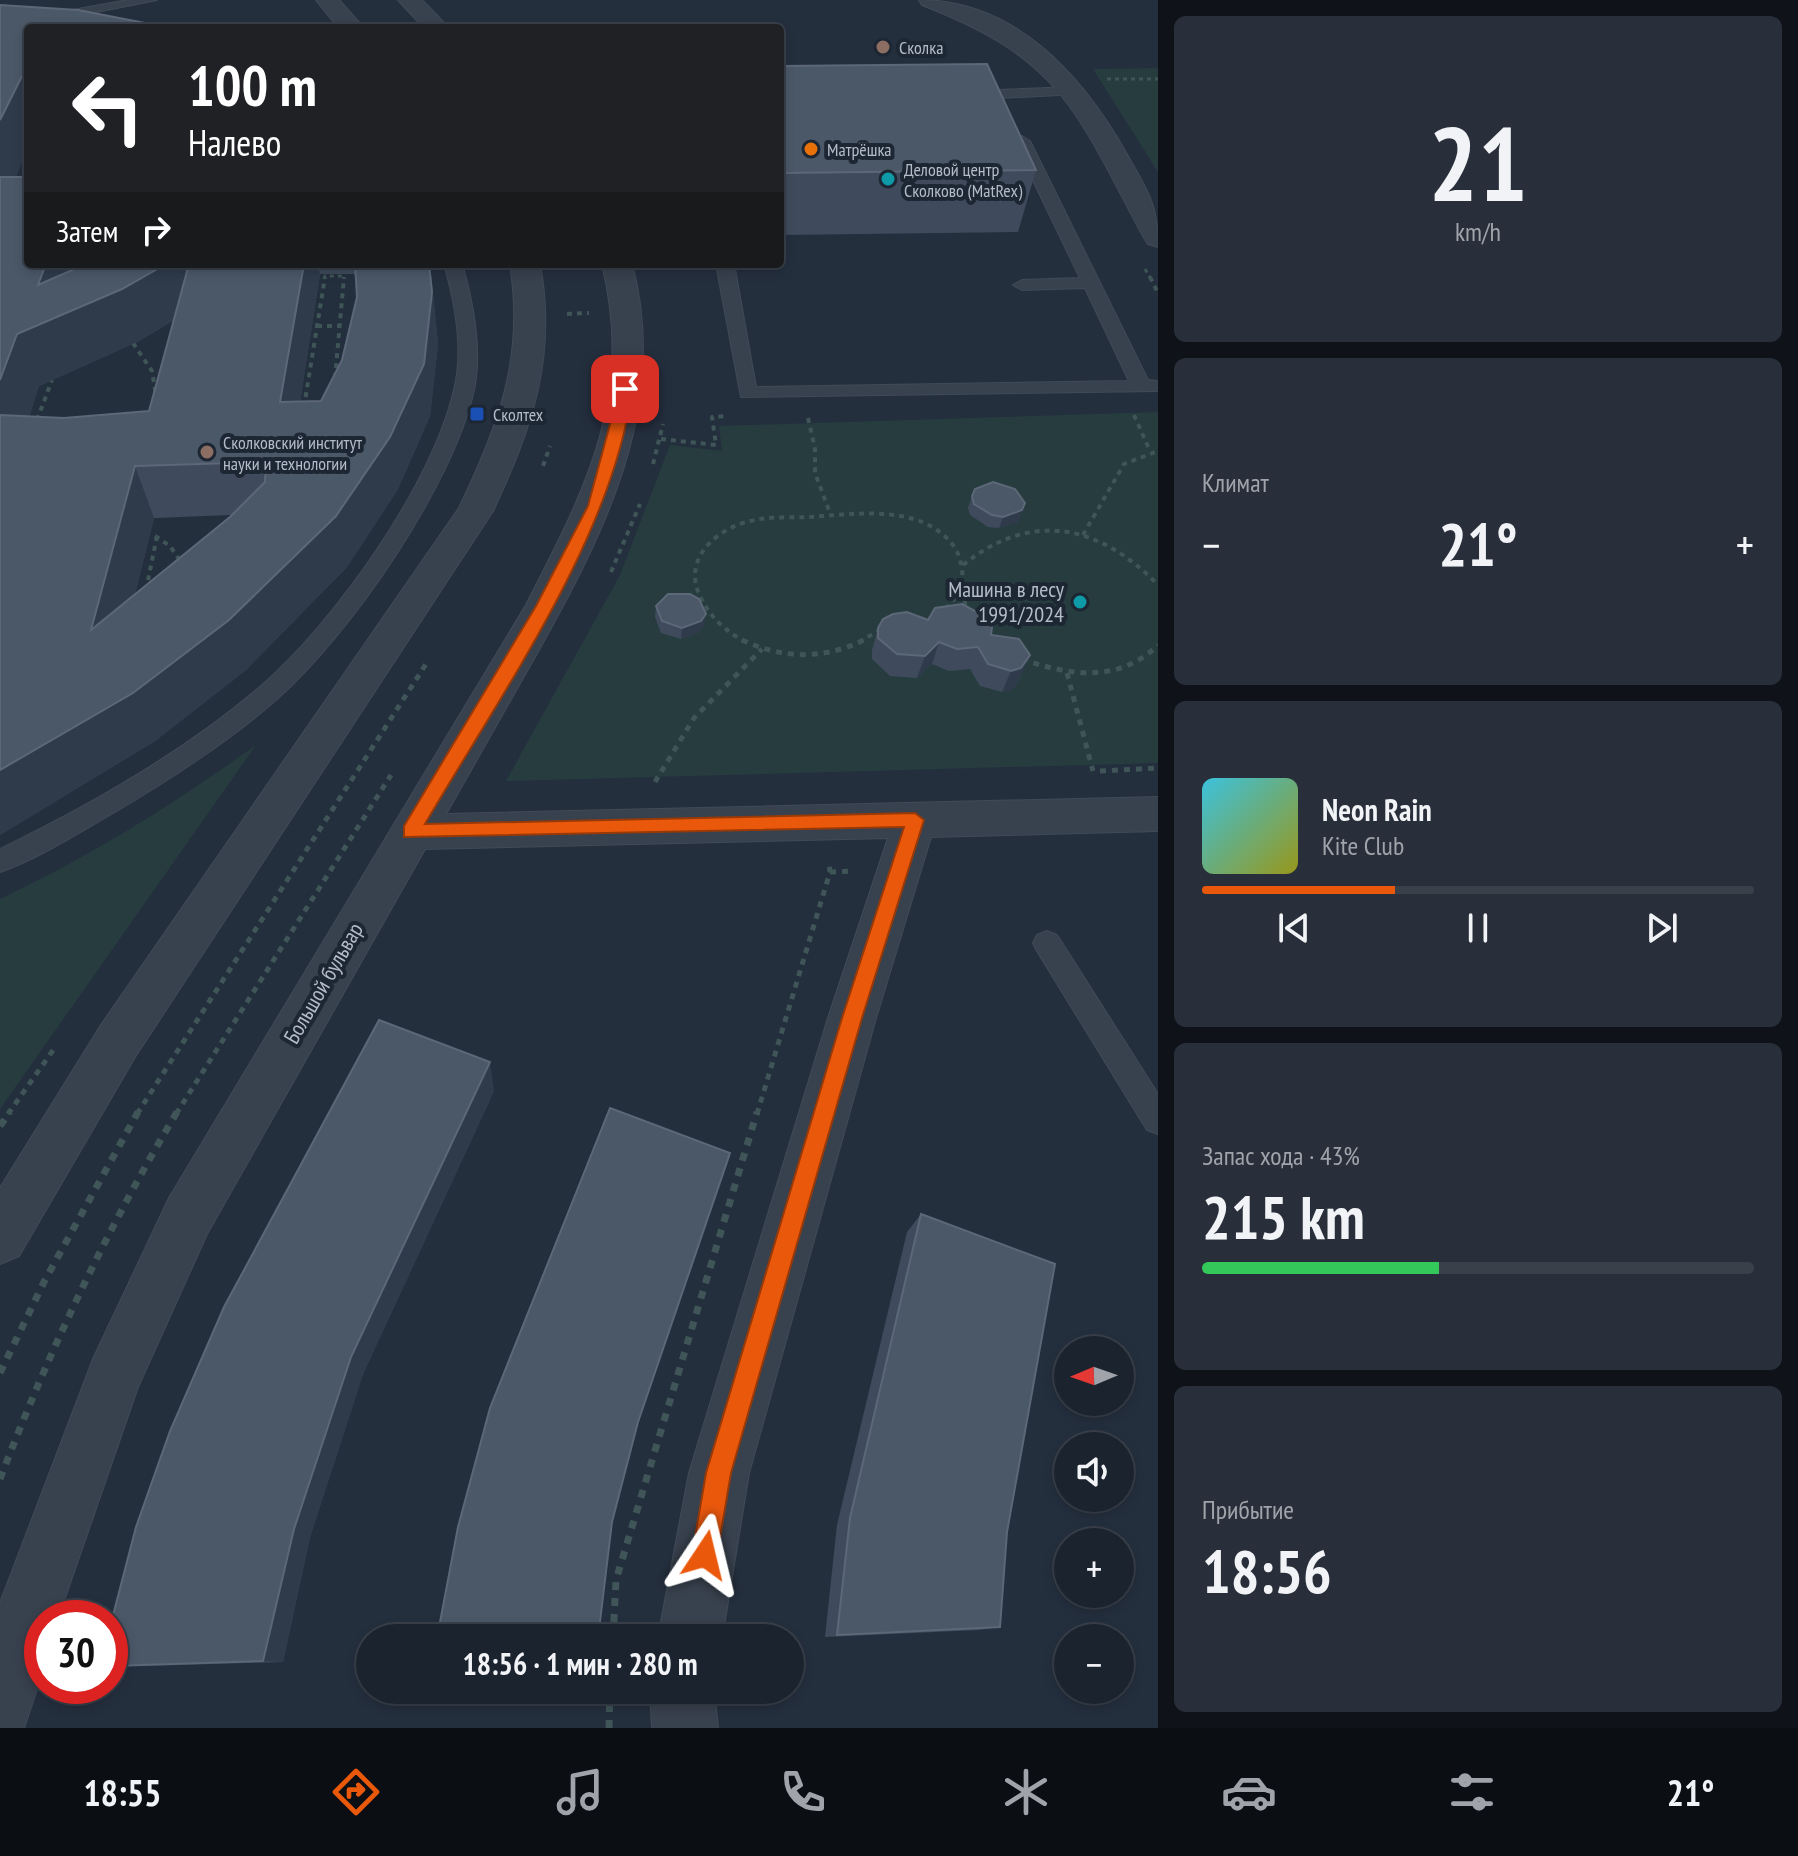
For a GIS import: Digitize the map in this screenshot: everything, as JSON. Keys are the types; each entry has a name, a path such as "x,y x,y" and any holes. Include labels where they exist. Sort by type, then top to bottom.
{"street":[{"path":"327,0 348,24"},
{"path":"409,0 433,24"},
{"path":"930,0 1001,31 1085,85 1158,238"},
{"path":"0,1237 118,1041 475,511 509,443 528,380 532,304 526,268"},
{"name":"Большой бульвар","path":"0,1708 40,1573 113,1379 188,1216 544,607 595,506 622,417 628,362 626,312 604,282"},
{"path":"411,832 1158,814"},
{"path":"692,1624 719,1473 847,1033 915,820"},
{"path":"683,1704 685,1728"}],"lane":[{"path":"53,0 61,16"},
{"path":"0,27 150,0"},
{"path":"0,38 24,40"},
{"path":"726,268 748,393 1150,386 1090,283 1000,104 1085,85"},
{"path":"0,861 133,790 249,708 285,678 358,586 436,464 465,389 464,318 454,268"},
{"path":"1022,285 1090,283"},
{"path":"1047,943 1158,1120"}],"path":[{"path":"1085,85 1158,79"},
{"path":"15,195 24,175"},
{"path":"303,412 325,275 344,276 334,383"},
{"path":"594,326 604,282"},
{"path":"317,326 341,326"},
{"path":"133,343 152,371 157,401"},
{"path":"36,422 52,380"},
{"path":"807,415 815,449 815,473 830,513"},
{"path":"661,439 716,445 712,417 725,416"},
{"path":"1083,535 1124,464 1158,451"},
{"path":"889,627 859,644 823,654 803,656 762,649 727,632 703,608 694,581 700,554 720,533 751,520 830,513 883,513 912,520 954,544 962,566 960,592 972,617"},
{"path":"962,566 980,548 1008,534 1044,530 1083,535 1119,550 1158,585"},
{"path":"150,534 170,546 187,571"},
{"path":"145,598 157,536"},
{"path":"934,618 960,592"},
{"path":"1013,654 1067,673 1124,668 1140,661 1158,646"},
{"path":"655,782 694,718 762,649"},
{"path":"1067,673 1093,771"},
{"path":"0,1479 84,1283 144,1173 241,1009 394,770"},
{"path":"614,1624 616,1580 830,872 821,821"},
{"path":"609,1728 610,1704"}],"green space":[{"path":"1158,68 1158,172 1093,69"},
{"path":"1158,412 1158,763 506,781 620,575 670,445 722,451 719,426"},
{"path":"256,745 0,1109 0,899 131,828"}],"building":[{"path":"0,5 78,10 148,24 24,24 24,72 0,120"},
{"path":"987,64 1036,170 784,173 784,66"},
{"path":"0,177 24,177 24,268 44,268 38,285 77,268 159,268 122,289 17,334 0,380"},
{"path":"188,268 303,268 280,402 321,401 342,360 357,297 355,268 429,268 432,292 424,364 390,437 336,516 229,620 133,693 0,770 0,415 64,418 149,411","holes":["266,462 265,482 230,517 91,630 135,466"]},
{"path":"993,482 1015,489 1025,503 1022,510 1003,517 992,515 974,504 972,496 975,489"},
{"path":"668,594 690,594 699,599 706,614 701,621 682,628 662,621 656,606"},
{"path":"962,604 986,617 992,627 991,635 1019,639 1030,655 1021,668 1011,671 988,664 978,647 957,649 939,642 925,656 897,654 878,638 878,628 883,619 893,614 907,612 928,620 935,608"},
{"path":"379,1020 490,1062 351,1357 294,1529 263,1661 128,1665 128,1600 117,1600 136,1527 170,1431 224,1307"},
{"path":"610,1108 730,1153 638,1422 612,1522 600,1624 440,1624 458,1527 490,1408"},
{"path":"921,1214 1055,1264 1007,1532 1000,1627 837,1635 850,1518"}],"place":[{"name":"Сколка","path":"883,47"},
{"name":"Матрёшка","path":"811,149"},
{"name":"Деловой центр Сколково (MatRex)","path":"888,179"},
{"name":"Сколтех","path":"477,414"},
{"name":"Сколковский институт науки и технологии","path":"207,452"},
{"name":"Машина в лесу 1991/2024","path":"1080,602"}],"route":[{"path":"625,389 622,417 595,506 544,607 411,832 456,828 915,820 852,1018 719,1473 705,1555"}]}
